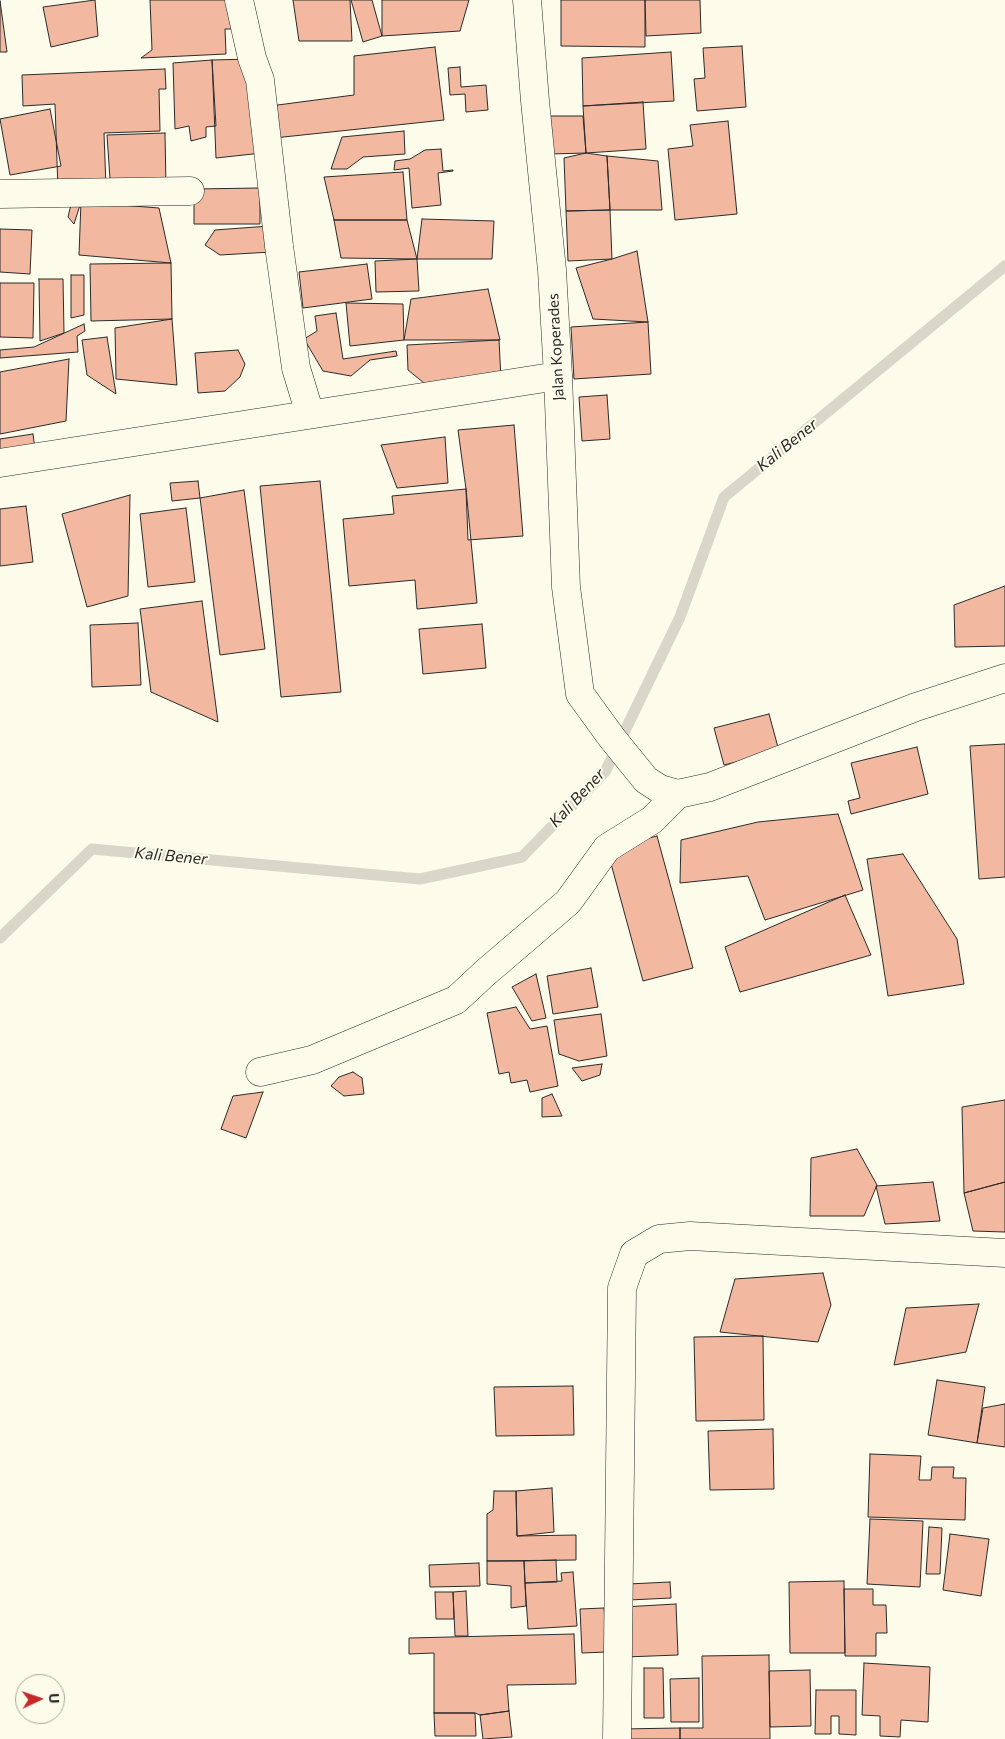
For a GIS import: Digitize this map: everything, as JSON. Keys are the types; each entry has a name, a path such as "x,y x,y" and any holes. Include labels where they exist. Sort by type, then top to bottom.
{"street":[{"path":"239,0 252,58 260,80 279,246 296,368 310,414"},
{"name":"Jalan Koperades","path":"527,0 552,270 566,587 580,694 630,762 646,780 669,792"},
{"path":"0,194 190,191"},
{"path":"0,463 558,376"},
{"path":"260,1072 312,1060 456,1000 485,972 568,902 607,848 652,820 669,792 710,787 916,707 1005,678"},
{"path":"617,1739 622,1288 634,1254 659,1239 690,1236 1005,1253"}],"building":[{"path":"95,0 98,36 51,47 43,7"},
{"path":"150,0 236,0 237,29 225,29 226,54 141,58 152,50"},
{"path":"293,0 350,0 352,41 299,41"},
{"path":"351,0 372,0 382,36 363,42"},
{"path":"382,0 469,0 460,31 382,36"},
{"path":"561,0 645,0 645,47 561,46"},
{"path":"645,0 700,0 701,33 646,36"},
{"path":"0,1 7,52 0,52"},
{"path":"742,46 746,107 697,111 694,79 705,78 703,48"},
{"path":"435,47 444,120 274,138 270,106 354,95 354,56"},
{"path":"671,52 674,101 583,106 582,58"},
{"path":"252,59 262,153 216,158 212,60"},
{"path":"212,60 216,126 206,127 206,137 191,141 189,126 175,129 173,63"},
{"path":"460,67 461,87 486,85 488,110 466,112 465,94 450,95 448,68"},
{"path":"165,69 166,89 159,89 160,131 104,133 106,188 58,190 55,104 23,106 22,75"},
{"path":"643,102 646,149 586,153 583,106"},
{"path":"50,109 61,166 10,175 0,119"},
{"path":"546,116 583,116 586,153 550,154"},
{"path":"728,121 737,214 675,220 668,149 693,146 690,125"},
{"path":"404,131 405,154 363,157 347,169 331,169 342,137"},
{"path":"165,133 166,188 110,179 107,135"},
{"path":"441,149 443,171 453,171 438,173 441,205 412,208 409,168 394,170 395,161 410,159 425,150"},
{"path":"586,153 607,156 610,210 566,211 564,158"},
{"path":"607,156 658,161 662,210 610,210"},
{"path":"403,172 407,220 334,220 324,177"},
{"path":"260,188 260,224 194,224 194,189"},
{"path":"72,200 81,202 74,224 68,217"},
{"path":"81,202 159,208 171,263 79,255"},
{"path":"610,210 612,259 568,261 566,211"},
{"path":"422,219 494,221 492,259 417,259"},
{"path":"334,220 407,220 417,259 341,258"},
{"path":"269,226 271,252 220,255 205,245 215,230"},
{"path":"0,229 32,230 30,274 0,272"},
{"path":"637,251 648,322 593,319 576,268"},
{"path":"417,259 419,291 376,292 375,261"},
{"path":"171,263 172,319 91,321 90,264"},
{"path":"367,264 372,299 303,308 299,272"},
{"path":"71,275 84,275 84,315 71,318"},
{"path":"39,279 63,279 64,333 40,341"},
{"path":"0,283 34,283 33,338 0,337"},
{"path":"488,289 500,340 404,340 411,299"},
{"path":"346,303 403,304 404,340 350,346"},
{"path":"336,313 343,359 396,351 397,356 370,360 351,376 323,371 304,339 317,331 315,316"},
{"path":"172,319 177,385 116,379 115,328"},
{"path":"648,322 651,374 574,379 571,327"},
{"path":"84,324 85,331 77,336 78,352 0,358 0,350 34,347"},
{"path":"107,337 116,394 87,375 82,340"},
{"path":"499,340 501,379 424,383 408,370 407,345"},
{"path":"238,350 245,364 240,377 225,391 198,393 195,353"},
{"path":"69,359 66,421 0,434 0,372"},
{"path":"607,395 610,439 582,441 579,397"},
{"path":"514,425 523,536 468,540 466,489 458,430"},
{"path":"33,434 35,449 0,453 0,439"},
{"path":"445,437 448,483 397,488 381,445"},
{"path":"198,481 200,498 172,501 170,483"},
{"path":"320,481 341,692 281,697 260,486"},
{"path":"466,489 477,603 417,609 415,580 349,586 343,519 394,514 392,496"},
{"path":"244,490 265,649 220,655 200,498"},
{"path":"130,495 128,596 87,607 62,514"},
{"path":"26,506 33,562 0,566 0,509"},
{"path":"186,508 195,582 148,587 140,514"},
{"path":"1005,586 1005,646 955,647 954,605"},
{"path":"202,601 218,722 151,692 140,609"},
{"path":"138,623 141,685 92,687 90,625"},
{"path":"482,624 486,668 423,674 419,629"},
{"path":"769,714 779,751 724,765 714,728"},
{"path":"1005,744 1005,877 979,879 970,746"},
{"path":"917,747 928,794 851,814 848,801 860,798 851,763"},
{"path":"838,814 863,890 765,920 748,876 680,883 681,840 758,822"},
{"path":"657,836 693,968 643,981 607,849"},
{"path":"903,854 957,939 964,984 888,996 867,859"},
{"path":"845,895 871,955 740,992 725,947"},
{"path":"591,968 598,1007 553,1014 547,976"},
{"path":"536,974 546,1018 532,1021 512,987"},
{"path":"516,1007 530,1029 547,1026 558,1086 530,1092 527,1080 511,1083 509,1072 499,1074 487,1013"},
{"path":"601,1014 607,1056 579,1061 559,1054 554,1020"},
{"path":"602,1064 600,1075 582,1081 572,1068"},
{"path":"353,1072 362,1078 364,1094 344,1096 331,1086 339,1077"},
{"path":"263,1092 246,1138 221,1129 233,1096"},
{"path":"552,1094 562,1116 542,1117 542,1098"},
{"path":"1005,1100 1005,1182 964,1193 962,1107"},
{"path":"857,1149 877,1185 864,1216 810,1216 811,1158"},
{"path":"933,1182 940,1221 885,1224 876,1186"},
{"path":"1005,1182 1005,1232 973,1231 964,1193"},
{"path":"823,1273 831,1305 818,1342 720,1332 735,1279"},
{"path":"979,1304 966,1352 894,1365 906,1308"},
{"path":"763,1336 764,1420 696,1421 694,1337"},
{"path":"937,1380 985,1387 977,1443 928,1435"},
{"path":"573,1386 574,1435 496,1436 494,1387"},
{"path":"1005,1404 1005,1447 977,1443 983,1408"},
{"path":"773,1429 774,1489 710,1490 708,1431"},
{"path":"870,1454 921,1456 919,1480 931,1480 932,1467 954,1467 953,1478 966,1478 965,1520 868,1517"},
{"path":"552,1488 554,1532 517,1536 516,1491"},
{"path":"494,1491 516,1491 517,1536 576,1535 576,1560 487,1561 487,1514 493,1510"},
{"path":"870,1519 923,1521 920,1587 867,1584"},
{"path":"929,1527 942,1528 940,1574 926,1574"},
{"path":"950,1534 989,1539 981,1596 943,1590"},
{"path":"556,1560 557,1582 525,1583 524,1561"},
{"path":"487,1561 524,1561 526,1606 511,1608 511,1586 487,1584"},
{"path":"479,1563 480,1586 430,1587 429,1565"},
{"path":"573,1572 577,1626 528,1629 525,1583 562,1581 561,1573"},
{"path":"844,1581 845,1653 790,1653 789,1582"},
{"path":"670,1582 671,1598 629,1600 628,1584"},
{"path":"844,1589 873,1589 873,1605 886,1605 887,1633 876,1633 876,1656 845,1656"},
{"path":"466,1591 468,1636 455,1636 453,1592"},
{"path":"435,1592 453,1592 454,1619 436,1619"},
{"path":"676,1604 678,1655 625,1657 623,1607"},
{"path":"604,1608 607,1652 582,1653 580,1609"},
{"path":"574,1634 576,1684 507,1685 509,1711 480,1715 475,1713 434,1713 434,1653 409,1654 409,1638"},
{"path":"769,1655 770,1739 680,1739 680,1728 703,1728 702,1656"},
{"path":"864,1663 930,1667 928,1722 901,1720 900,1737 880,1736 880,1716 862,1715"},
{"path":"644,1668 663,1668 664,1718 644,1718"},
{"path":"810,1670 811,1726 770,1727 769,1671"},
{"path":"699,1678 699,1722 671,1722 670,1679"},
{"path":"816,1690 856,1690 856,1735 839,1734 839,1716 831,1716 831,1734 815,1734"},
{"path":"509,1711 512,1737 483,1739 480,1715"},
{"path":"434,1713 475,1713 476,1736 435,1736"},
{"path":"680,1728 680,1739 620,1739 620,1729"}],"waterway":[{"name":"Kali Bener","path":"0,938 92,849 420,879 522,857 605,772 680,617 724,497 1005,266"}]}
